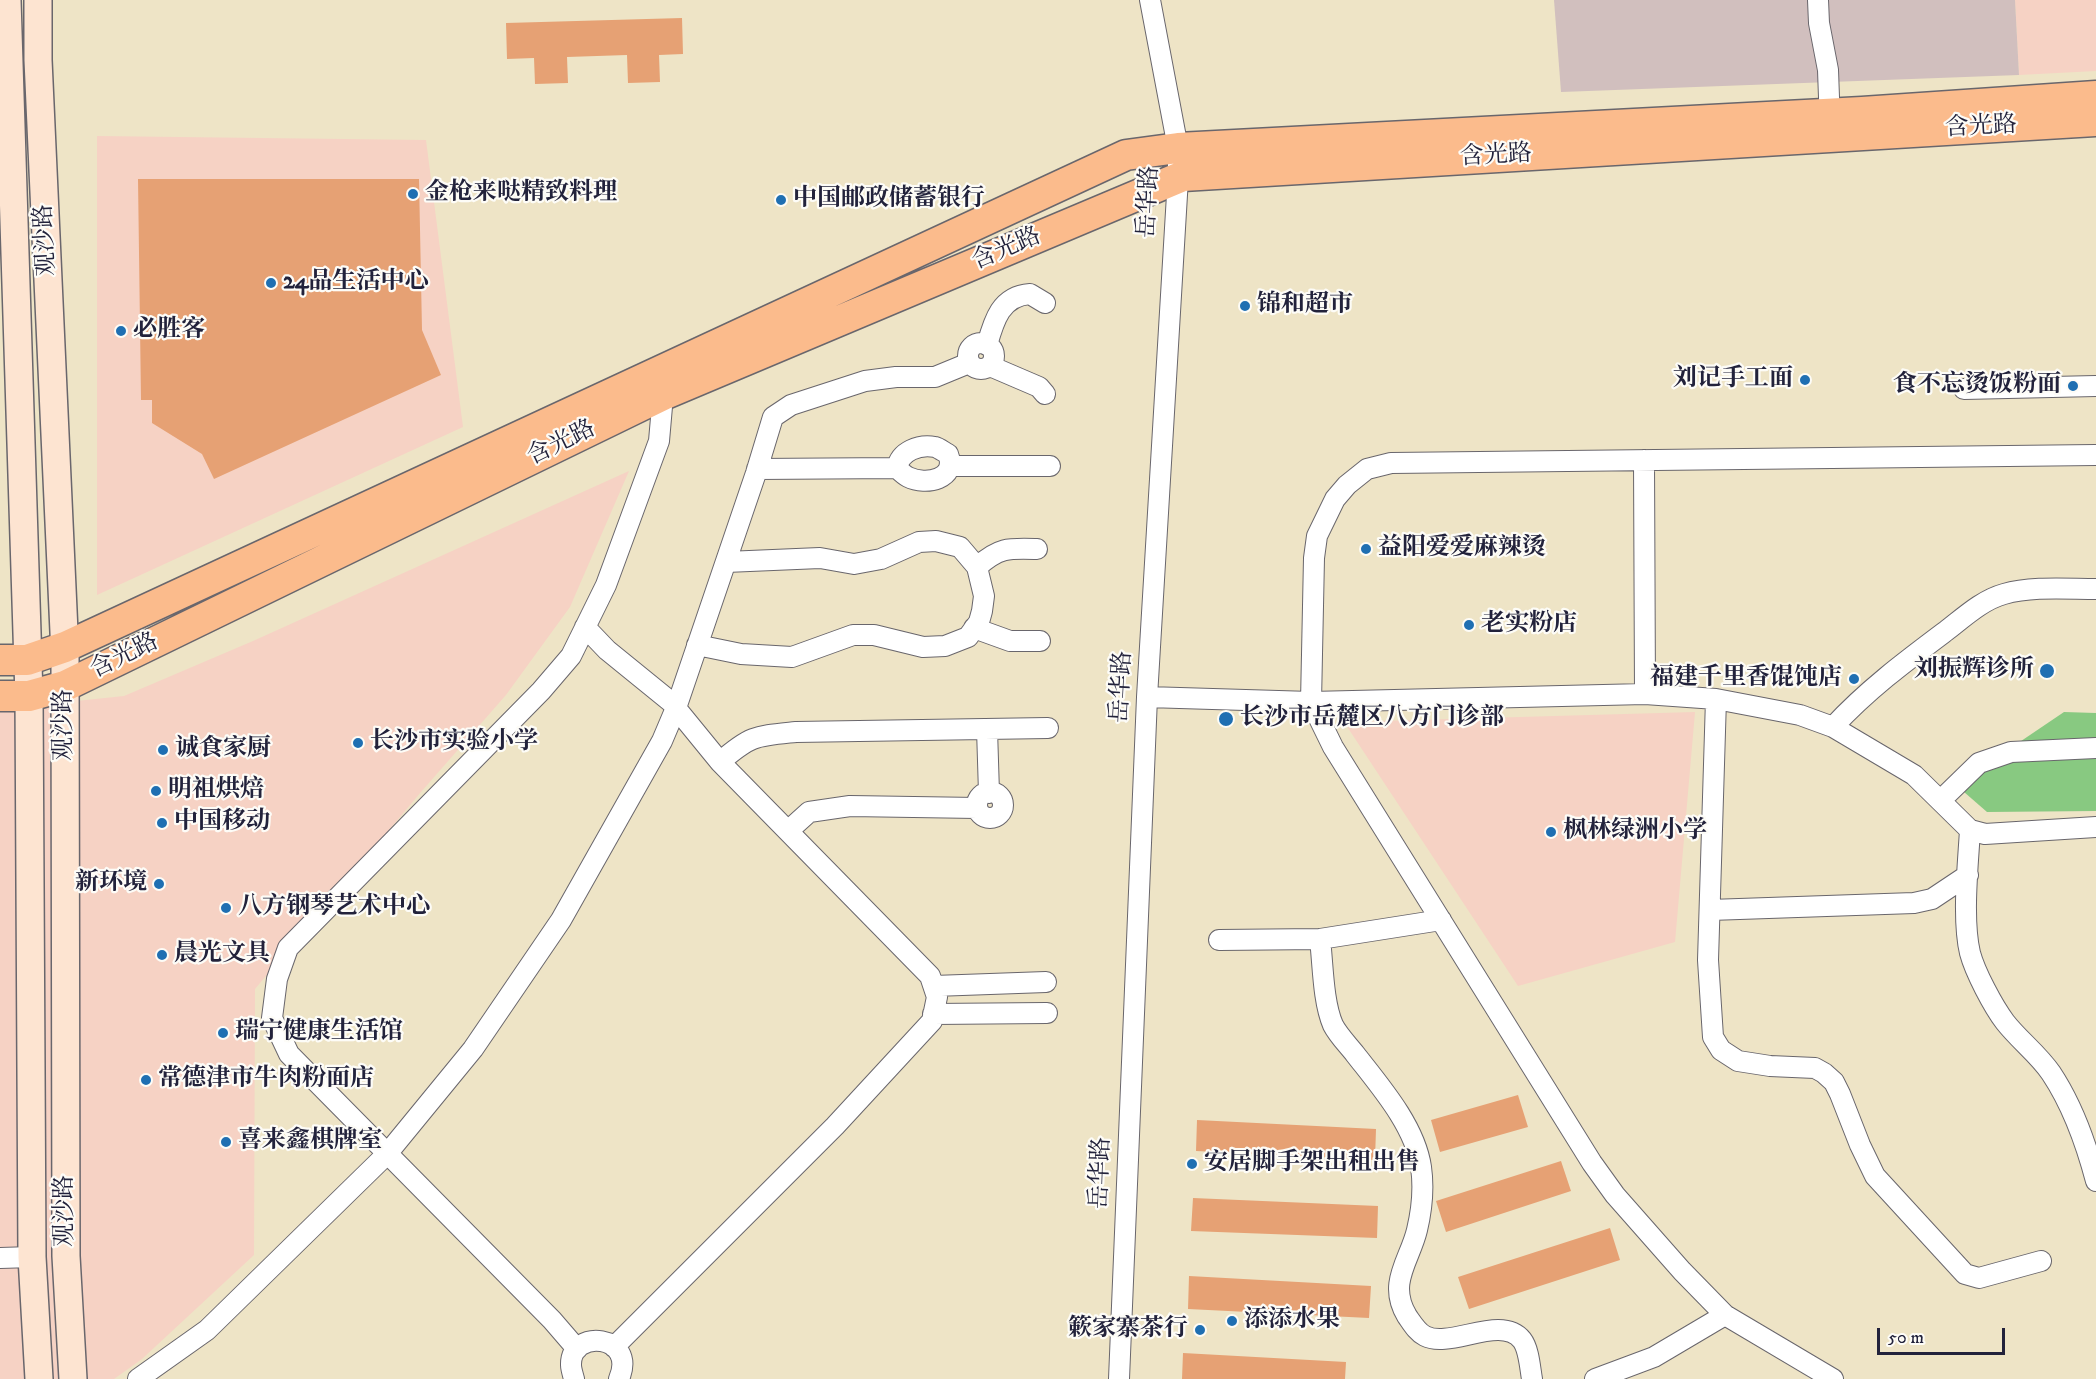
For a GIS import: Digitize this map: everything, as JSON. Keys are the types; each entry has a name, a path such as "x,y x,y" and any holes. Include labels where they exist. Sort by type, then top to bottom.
{"main road":[{"name":"观沙路","path":"7,0 13,660 29,696 32,1257 39,1379"},
{"name":"观沙路","path":"38,0 38,60 65,647 66,1244 73,1379"},
{"name":"含光路","path":"0,696 29,696 65,686 663,395 1178,178 1830,125 2096,96"},
{"name":"含光路","path":"13,660 65,647 1126,155 1178,148 1830,125 2096,121"}],"street":[{"name":"岳华路","path":"1119,1379 1148,697 1178,178 1178,148 1150,0"},
{"path":"1818,0 1819,23 1828,70 1830,125"},
{"path":"987,345 994,320 1005,304 1016,296 1030,294 1045,303"},
{"path":"978,344 987,345 992,350 994,359 990,366 983,369 975,368 969,363 968,354 971,347 978,344"},
{"path":"138,1379 207,1330 387,1154 473,1049 561,920 662,741 676,708 773,417 791,405 865,381 896,377 935,377 969,363"},
{"path":"990,366 1039,387 1045,394"},
{"path":"1964,389 2096,386"},
{"path":"577,1349 552,1320 289,1054 273,1018 277,979 288,948 542,690 571,656 606,585 659,441 663,395"},
{"path":"757,470 897,468 907,477 921,480 939,479 950,470 951,462 948,454 936,447 917,448 904,453 898,460 897,468"},
{"path":"1833,1379 1725,1315 1682,1271 1615,1195 1333,747 1311,702 1314,558 1317,536 1335,499 1347,485 1367,469 1390,463 2096,454"},
{"path":"1644,460 1646,694"},
{"path":"951,466 1050,466"},
{"path":"697,645 741,654 792,657 853,635 874,635 923,647 945,646 968,637 979,622 984,596 977,567 960,547 936,541 919,542 881,559 854,564 820,558 726,561"},
{"path":"977,567 990,555 1000,550 1037,549"},
{"path":"1833,727 1860,698 1885,677 1983,603 2002,594 2019,591 2096,589"},
{"path":"585,627 607,650 676,708 720,762 930,976 937,997 932,1021 835,1126 614,1347"},
{"path":"974,628 1010,641 1040,641"},
{"path":"1148,697 1311,702 1646,694 1716,699 1800,715 1833,727 1914,775 1970,830 1985,834 2096,826"},
{"path":"1716,699 1708,960 1713,1037 1721,1050 1738,1061 1815,1068 1834,1082 1875,1176 1965,1274 1979,1278 2041,1261"},
{"path":"720,762 745,741 759,735 796,732 1048,728"},
{"path":"788,831 810,812 850,806 983,800 987,729"},
{"path":"1941,800 1979,763 2011,752 2096,748"},
{"path":"1970,830 1968,933 1970,952 1976,970 2004,1021 2050,1072 2071,1107 2086,1144 2096,1181"},
{"path":"1710,910 1914,903 1932,899 1968,875"},
{"path":"1219,940 1320,939 1441,920"},
{"path":"1320,939 1328,1009 1334,1026 1378,1084 1411,1134 1421,1166 1423,1199 1416,1232 1398,1283 1400,1299 1406,1314 1417,1330 1427,1337 1441,1338 1502,1330 1514,1333 1523,1341 1532,1379"},
{"path":"934,986 1046,982"},
{"path":"933,1014 1047,1013"},
{"path":"0,1258 32,1257"},
{"path":"1595,1379 1654,1357 1725,1315"},
{"path":"574,1379 570,1364 577,1349 591,1340 607,1341 620,1352 624,1368 619,1379"}],"shaded area":[{"path":"1554,0 2015,0 2019,75 1561,92"},
{"path":"2015,0 2096,0 2096,71 2019,75"},
{"name":"24品生活中心","path":"97,136 426,140 463,427 97,595"},
{"path":"629,471 570,607 506,695 255,989 254,1255 142,1359 114,1379 0,1379 0,709 124,696 253,641"},
{"name":"枫林绿洲小学","path":"1695,712 1675,942 1518,986 1344,722"}],"green space":[{"path":"2064,712 2096,713 2096,811 1987,812 1956,785"}],"building":[{"path":"682,18 683,54 659,55 660,82 628,83 627,55 567,57 568,83 535,84 534,58 507,59 506,23"},
{"path":"138,179 419,179 422,330 441,375 214,479 202,454 152,423 152,400 141,400"},
{"path":"1518,1095 1528,1127 1440,1152 1431,1120"},
{"path":"1197,1120 1376,1129 1375,1160 1196,1151"},
{"path":"1561,1161 1571,1191 1446,1232 1436,1201"},
{"path":"1193,1198 1378,1206 1377,1238 1191,1231"},
{"path":"1610,1228 1620,1260 1469,1309 1458,1277"},
{"path":"1189,1276 1371,1286 1369,1318 1188,1309"},
{"path":"1183,1353 1346,1362 1345,1379 1182,1379"}],"place":[{"name":"金枪来哒精致料理","path":"413,194"},
{"name":"中国邮政储蓄银行","path":"781,200"},
{"name":"24品生活中心","path":"271,283"},
{"name":"锦和超市","path":"1245,306"},
{"name":"必胜客","path":"121,331"},
{"name":"刘记手工面","path":"1805,380"},
{"name":"食不忘烫饭粉面","path":"2073,386"},
{"name":"益阳爱爱麻辣烫","path":"1366,549"},
{"name":"老实粉店","path":"1469,625"},
{"name":"刘振辉诊所","path":"2047,671"},
{"name":"福建千里香馄饨店","path":"1854,679"},
{"name":"长沙市岳麓区八方门诊部","path":"1226,719"},
{"name":"长沙市实验小学","path":"358,743"},
{"name":"诚食家厨","path":"163,750"},
{"name":"明祖烘焙","path":"156,791"},
{"name":"中国移动","path":"162,823"},
{"name":"枫林绿洲小学","path":"1551,832"},
{"name":"新环境","path":"159,884"},
{"name":"八方钢琴艺术中心","path":"226,908"},
{"name":"晨光文具","path":"162,955"},
{"name":"瑞宁健康生活馆","path":"223,1033"},
{"name":"常德津市牛肉粉面店","path":"146,1080"},
{"name":"喜来鑫棋牌室","path":"226,1142"},
{"name":"安居脚手架出租出售","path":"1192,1164"},
{"name":"添添水果","path":"1232,1321"},
{"name":"簌家寨茶行","path":"1200,1330"}]}
